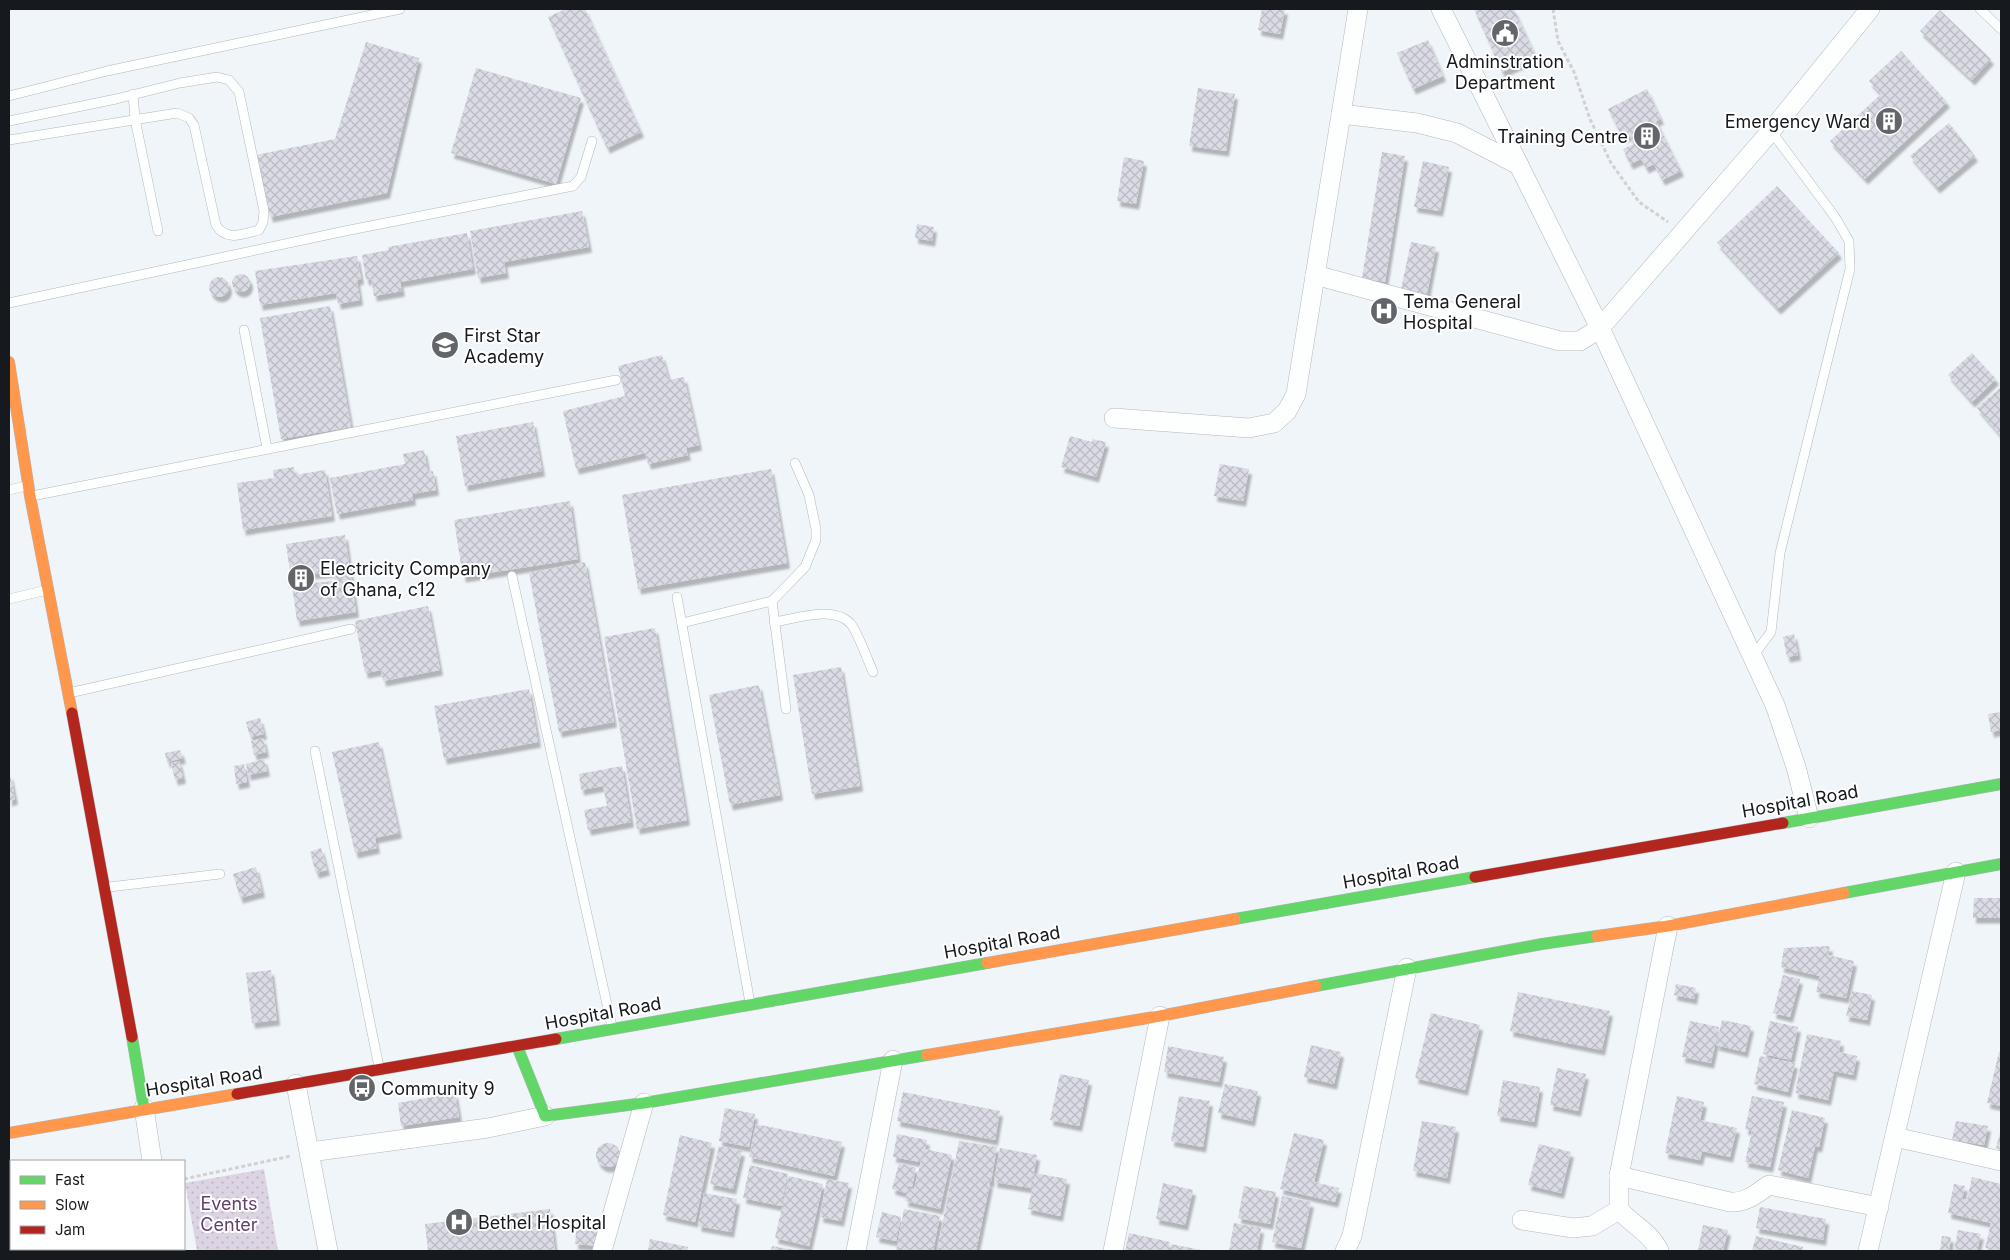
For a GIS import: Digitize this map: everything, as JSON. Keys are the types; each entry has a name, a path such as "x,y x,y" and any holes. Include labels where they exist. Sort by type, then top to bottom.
{"street":[{"path":"1114,418 1249,428 1274,423 1288,411 1296,394 1358,9"},
{"path":"1441,9 1600,328 1775,705 1796,767 1808,818"},
{"path":"1315,275 1560,341 1580,341 1600,328 1771,132 1870,9"},
{"path":"1341,114 1417,123 1457,133 1519,165"},
{"path":"9,362 29,491 106,888 152,1160"},
{"name":"Hospital Road","path":"9,1133 144,1108 517,1046 2001,784"},
{"path":"310,1152 488,1128 545,1116 644,1103 1160,1016 1407,968 1542,944 1668,926 2001,864"},
{"path":"1868,1251 1956,872"},
{"path":"1659,1251 1651,1236 1632,1223 1619,1210 1619,1176 1668,926"},
{"path":"1345,1251 1352,1236 1407,968"},
{"path":"1113,1251 1160,1016"},
{"path":"517,1046 545,1116"},
{"path":"856,1251 893,1060"},
{"path":"296,1084 328,1251"},
{"path":"602,1251 644,1103"},
{"path":"1895,1137 2001,1161"},
{"path":"1619,1176 1730,1202 1741,1203 1748,1200 1769,1185 1879,1207"},
{"path":"1522,1220 1573,1228 1592,1226 1619,1210"}],"lane":[{"path":"9,96 107,71 400,9"},
{"path":"1980,9 2001,29"},
{"path":"9,121 217,76 229,80 239,92 264,211 263,222 259,230 231,237 222,234 216,225 194,125 189,118 177,113 9,140"},
{"path":"133,94 135,119 158,231"},
{"path":"1752,656 1771,632 1780,553 1850,269 1849,241 1835,217 1771,132"},
{"path":"9,303 345,231 573,186 582,177 592,141"},
{"path":"244,330 267,448"},
{"path":"9,490 29,491 267,448 616,380"},
{"path":"682,623 772,601 805,567 816,540 809,495 795,463"},
{"path":"512,576 613,1029"},
{"path":"9,600 47,590"},
{"path":"678,597 750,1004"},
{"path":"772,601 786,709"},
{"path":"774,622 828,614 839,616 850,623 873,672"},
{"path":"67,693 351,629"},
{"path":"316,751 379,1070"},
{"path":"106,888 220,874"}],"path":[{"path":"1553,9 1558,41 1574,72 1590,119 1611,162 1639,202 1683,232"},
{"path":"185,1179 310,1152"}],"green space":[{"name":"Events Center","path":"264,1169 278,1251 197,1251 185,1183"}],"building":[{"path":"566,9 585,9 641,132 607,148 548,17"},
{"path":"1262,9 1285,9 1280,34 1258,30"},
{"name":"Adminstration Department","path":"1474,9 1514,9 1536,57 1502,72"},
{"path":"1940,10 1991,59 1972,80 1920,31"},
{"path":"1428,40 1443,76 1413,89 1397,53"},
{"path":"366,42 419,58 387,193 270,217 256,155 335,139"},
{"name":"Emergency Ward","path":"1901,51 1947,102 1865,179 1830,141 1881,94 1869,81"},
{"path":"476,68 581,98 556,184 451,153"},
{"path":"1198,88 1235,94 1226,151 1189,146"},
{"name":"Training Centre","path":"1647,89 1661,119 1656,121 1681,171 1662,180 1654,164 1646,168 1641,159 1630,164 1623,149 1634,144 1629,135 1623,138 1608,109"},
{"path":"1949,123 1975,156 1937,188 1910,156"},
{"path":"1382,152 1405,156 1385,282 1362,278"},
{"path":"1124,157 1144,161 1136,204 1117,201"},
{"path":"1423,161 1449,167 1440,211 1414,207"},
{"path":"1777,186 1839,253 1778,309 1717,243"},
{"path":"582,211 589,247 504,262 506,273 478,278 470,231"},
{"path":"917,224 934,227 932,241 915,238"},
{"path":"467,233 473,269 400,282 402,291 374,296 371,279 366,280 362,255 389,250 388,247"},
{"path":"1411,242 1436,247 1426,299 1400,294"},
{"path":"357,256 361,279 357,280 360,300 338,304 336,293 260,305 255,271"},
{"path":"241,274 247,277 250,283 247,289 241,292 235,289 232,283 235,277"},
{"path":"219,277 226,280 229,287 226,294 219,297 212,294 209,287 212,280"},
{"path":"330,306 351,427 281,439 260,318"},
{"path":"1972,353 1996,379 1972,402 1948,375"},
{"path":"662,355 669,380 684,377 699,445 686,448 688,455 648,464 645,453 576,469 563,411 625,396 618,366"},
{"path":"2001,387 2001,436 1977,408"},
{"path":"533,422 542,471 465,486 456,436"},
{"path":"1070,436 1092,442 1092,439 1106,442 1096,477 1061,467"},
{"path":"424,450 428,472 433,471 436,490 412,494 413,500 337,514 330,478 405,464 403,454"},
{"path":"1220,464 1249,469 1243,501 1214,496"},
{"path":"294,467 295,475 325,470 332,516 243,530 237,483 274,478 273,470"},
{"path":"771,469 787,563 638,589 622,495"},
{"path":"570,501 578,559 463,577 454,520"},
{"name":"Electricity Company of Ghana, c12","path":"345,535 356,612 297,621 286,544","holes":["333,572 334,581 311,583 310,574"]},
{"path":"585,562 614,722 559,732 529,573"},
{"path":"428,606 440,670 383,681 381,670 365,673 355,621"},
{"path":"655,628 687,820 637,829 604,637"},
{"path":"1794,634 1798,655 1787,657 1783,637"},
{"path":"841,667 860,786 812,794 793,675"},
{"path":"759,685 780,795 730,805 709,695"},
{"path":"529,689 538,742 444,759 434,706"},
{"path":"2001,712 2001,730 1991,732 1988,714"},
{"path":"260,718 264,734 250,737 246,722"},
{"path":"263,738 266,752 254,755 251,741"},
{"path":"379,742 399,833 375,838 377,848 355,853 332,752"},
{"path":"180,750 183,758 167,762 165,753"},
{"path":"264,759 267,771 248,775 246,764"},
{"path":"179,761 183,778 175,780 171,763"},
{"path":"244,764 247,782 236,784 234,766"},
{"path":"622,766 631,822 588,830 584,810 607,806 603,786 581,790 579,774"},
{"path":"9,775 15,799 9,801"},
{"path":"321,848 327,870 316,873 310,852"},
{"path":"256,867 262,892 240,898 233,874"},
{"path":"1974,898 2001,898 2001,918 1973,918"},
{"path":"1830,946 1828,955 1854,961 1846,998 1816,992 1820,976 1781,967 1784,948"},
{"path":"271,970 277,1020 252,1023 246,973"},
{"path":"1783,975 1800,979 1790,1017 1773,1013"},
{"path":"1676,984 1696,988 1694,999 1674,995"},
{"path":"1852,991 1872,995 1867,1020 1846,1016"},
{"path":"1518,992 1610,1011 1602,1050 1510,1031"},
{"path":"1431,1013 1480,1025 1465,1090 1415,1078"},
{"path":"1722,1020 1751,1026 1745,1052 1716,1045"},
{"path":"1690,1021 1719,1027 1711,1063 1682,1057"},
{"path":"1770,1021 1798,1027 1791,1060 1763,1054"},
{"path":"1807,1034 1841,1041 1839,1052 1857,1056 1853,1075 1834,1071 1828,1100 1795,1093"},
{"path":"1311,1045 1341,1052 1334,1084 1304,1077"},
{"path":"1168,1046 1224,1057 1219,1082 1164,1072"},
{"path":"1999,1052 2001,1052 2001,1106 1987,1103"},
{"path":"1760,1056 1795,1063 1788,1092 1754,1084"},
{"path":"1557,1068 1586,1074 1578,1111 1550,1105"},
{"path":"1060,1074 1089,1080 1079,1126 1050,1120"},
{"path":"1503,1080 1540,1087 1534,1122 1497,1116"},
{"path":"1225,1084 1258,1091 1252,1121 1218,1113"},
{"path":"903,1092 1000,1111 995,1140 897,1121"},
{"path":"455,1093 459,1117 401,1126 398,1103"},
{"path":"1179,1096 1210,1101 1203,1147 1171,1141"},
{"path":"1677,1096 1704,1102 1700,1120 1737,1128 1730,1157 1702,1151 1700,1160 1665,1153"},
{"path":"1752,1096 1784,1102 1770,1167 1745,1162 1752,1131 1745,1129"},
{"path":"725,1108 755,1114 749,1147 719,1141"},
{"path":"1792,1110 1825,1118 1819,1147 1815,1146 1808,1178 1778,1170"},
{"path":"1422,1121 1456,1127 1447,1178 1413,1171"},
{"path":"1956,1121 1988,1126 1984,1145 1952,1140"},
{"path":"756,1124 842,1142 834,1176 749,1157"},
{"path":"2001,1129 2001,1150 1996,1148"},
{"path":"1294,1133 1324,1140 1314,1182 1339,1188 1335,1202 1280,1189"},
{"path":"897,1134 927,1140 925,1149 952,1155 940,1209 905,1201 908,1188 914,1189 924,1149 920,1162 893,1157"},
{"path":"680,1135 712,1143 695,1222 663,1215"},
{"path":"959,1141 997,1147 991,1182 968,1178 990,1183 976,1251 937,1251"},
{"path":"608,1143 616,1147 620,1155 616,1163 608,1167 600,1163 596,1155 600,1147"},
{"path":"1539,1144 1571,1152 1561,1193 1528,1185"},
{"path":"719,1146 742,1151 733,1189 710,1184"},
{"path":"1000,1148 1037,1155 1031,1188 994,1182"},
{"path":"899,1163 916,1168 912,1187 908,1186 909,1182 906,1193 892,1189"},
{"path":"750,1165 788,1174 781,1206 743,1198"},
{"path":"1035,1173 1067,1179 1060,1216 1028,1209"},
{"path":"789,1176 823,1184 809,1246 775,1238"},
{"path":"1972,1177 2001,1184 2001,1240 1999,1251 1985,1248 1991,1223 1948,1213 1954,1184 1965,1186 1962,1199 1967,1200"},
{"path":"827,1179 849,1183 841,1221 820,1217"},
{"path":"1163,1183 1193,1190 1185,1225 1156,1219"},
{"path":"1244,1186 1276,1192 1270,1224 1238,1218"},
{"path":"704,1193 737,1199 731,1232 698,1226"},
{"path":"1282,1196 1311,1202 1301,1248 1272,1242"},
{"path":"1760,1207 1826,1219 1823,1240 1756,1228"},
{"path":"550,1209 555,1251 428,1251 425,1224"},
{"path":"904,1209 940,1216 933,1251 896,1251"},
{"path":"882,1212 901,1217 896,1241 876,1237"},
{"path":"577,1223 602,1226 600,1246 575,1244"},
{"path":"1234,1223 1261,1228 1257,1251 1229,1251"},
{"path":"1703,1225 1728,1230 1723,1251 1698,1251"},
{"path":"1958,1230 1981,1234 1977,1251 1954,1251"},
{"path":"1129,1233 1170,1242 1168,1251 1125,1251"},
{"path":"1756,1236 1803,1247 1802,1251 1752,1251"},
{"path":"1942,1236 1951,1237 1949,1251 1940,1251"},
{"path":"650,1239 688,1247 687,1251 648,1251"},
{"path":"1171,1244 1201,1250 1170,1251"},
{"path":"772,1246 795,1250 795,1251 771,1251"}],"traffic: fast":[{"path":"1783,823 2001,784"},
{"path":"1844,893 2001,864"},
{"path":"1235,919 1475,877"},
{"path":"1316,986 1542,944 1597,936"},
{"path":"556,1039 987,963"},
{"path":"132,1037 144,1108"},
{"path":"517,1046 545,1116 644,1103 927,1055"}],"traffic: slow":[{"path":"9,362 30,496 72,713"},
{"path":"1597,936 1668,926 1844,893"},
{"path":"987,963 1235,919"},
{"path":"927,1055 1160,1016 1316,986"},
{"path":"9,1133 237,1094"}],"traffic: jam":[{"path":"72,713 132,1037"},
{"path":"1475,877 1783,823"},
{"path":"237,1094 556,1039"}],"place":[{"name":"Adminstration Department","path":"1505,33"},
{"name":"Emergency Ward","path":"1889,121"},
{"name":"Training Centre","path":"1647,136"},
{"name":"Tema General Hospital","path":"1384,311"},
{"name":"First Star Academy","path":"445,345"},
{"name":"Electricity Company of Ghana, c12","path":"301,578"},
{"name":"Community 9","path":"362,1088"},
{"name":"Bethel Hospital","path":"459,1222"}]}
